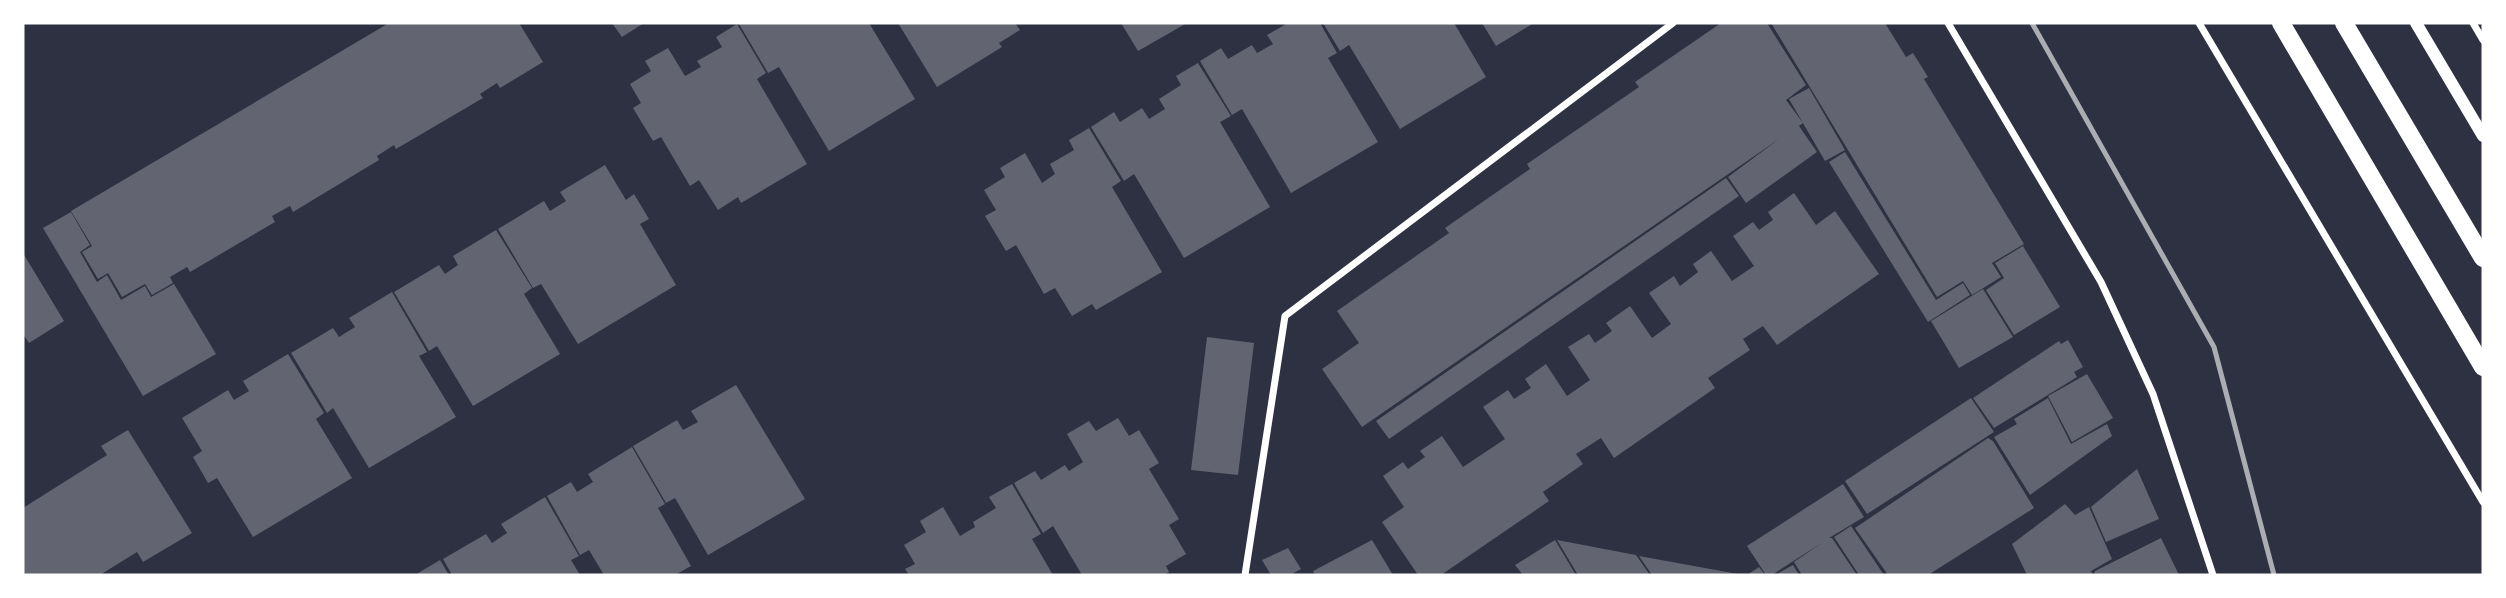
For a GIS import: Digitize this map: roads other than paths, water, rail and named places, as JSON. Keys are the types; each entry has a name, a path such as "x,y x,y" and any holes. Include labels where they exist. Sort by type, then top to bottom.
{"main road":[{"path":"2281,23 2483,367"},
{"path":"2344,23 2483,258"}],"street":[{"path":"1245,575 1285,316 1673,23"},
{"path":"1948,23 2101,282 2153,394 2213,575"},
{"path":"2199,23 2483,502"},
{"path":"2416,23 2483,136"},
{"path":"2473,23 2483,40"}],"railway":[{"path":"2032,23 2214,347 2274,575"}]}
